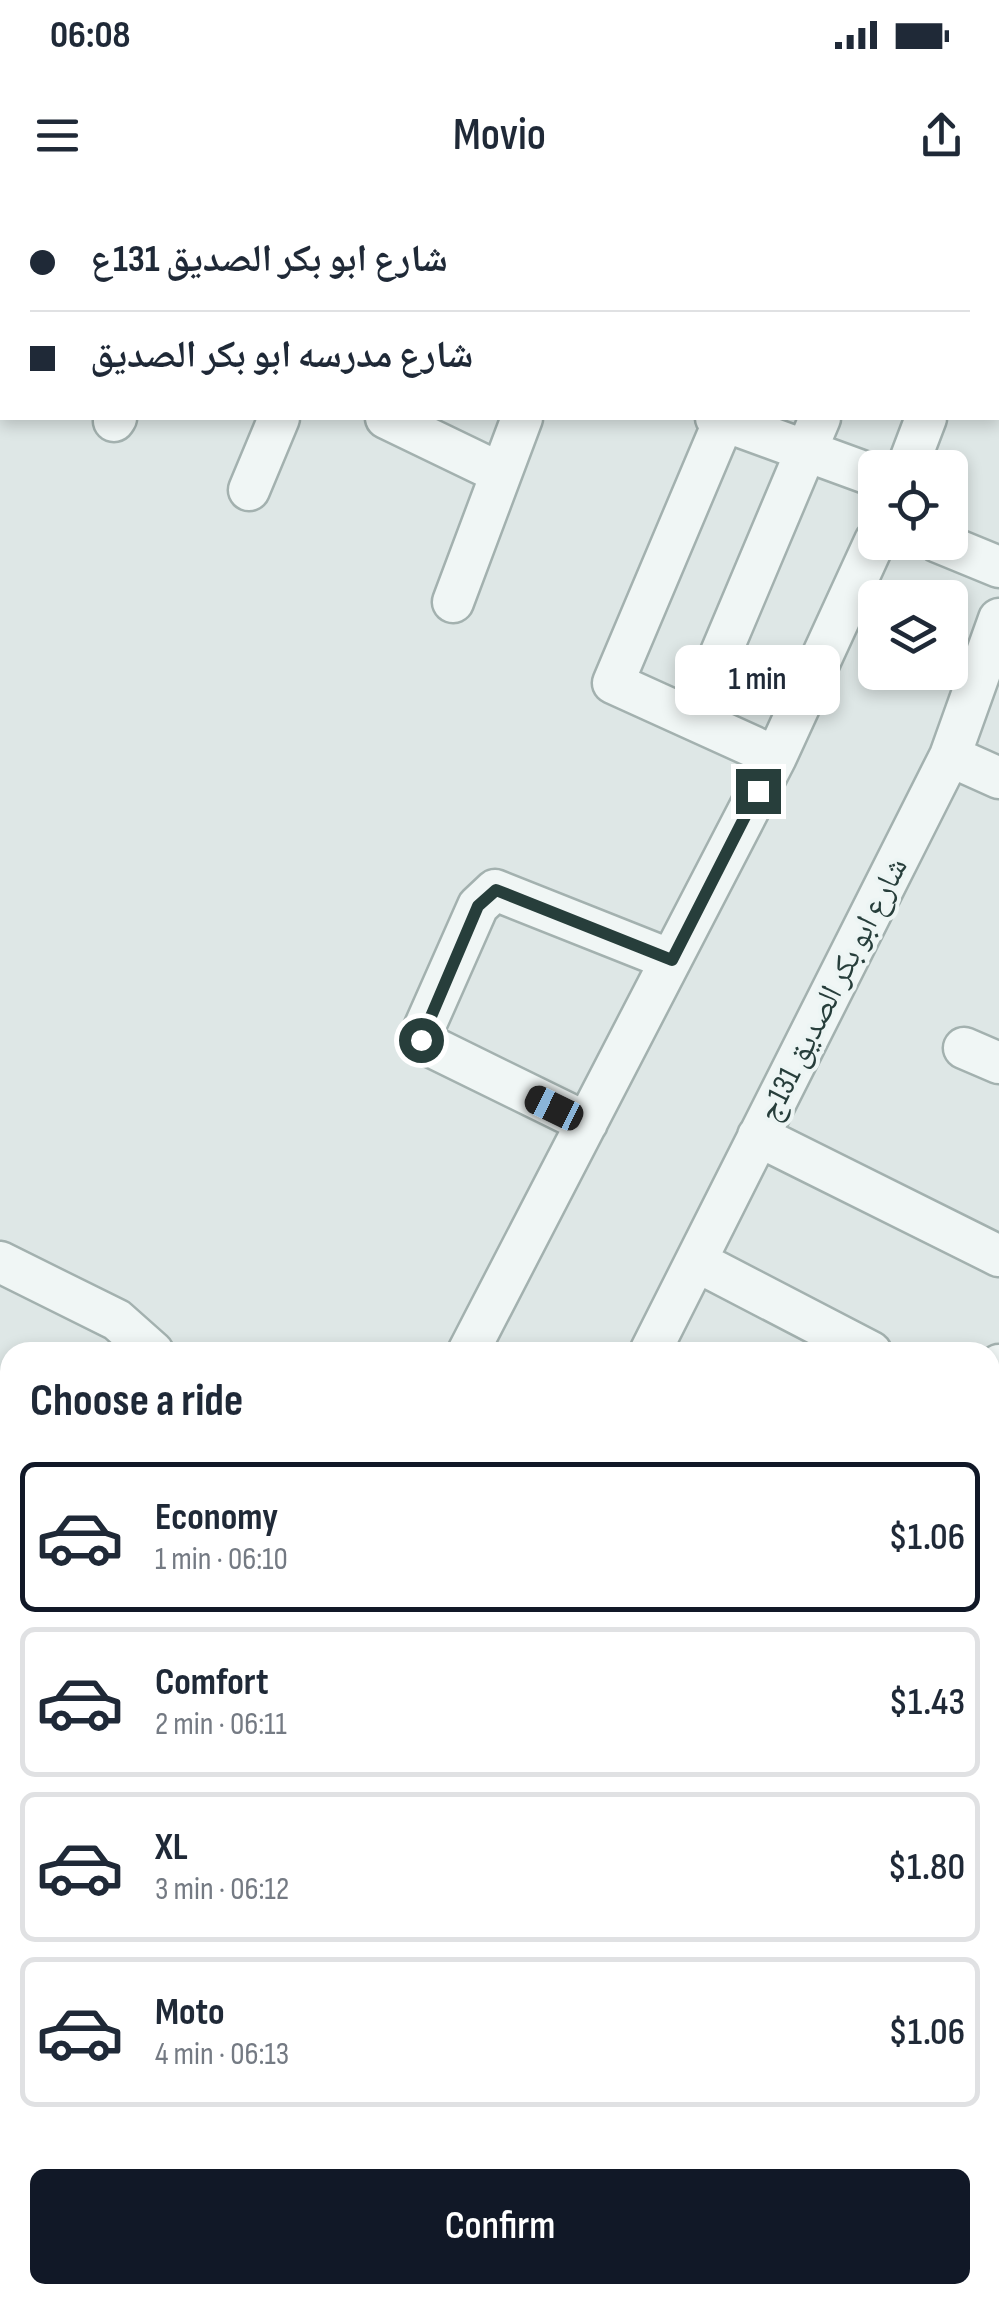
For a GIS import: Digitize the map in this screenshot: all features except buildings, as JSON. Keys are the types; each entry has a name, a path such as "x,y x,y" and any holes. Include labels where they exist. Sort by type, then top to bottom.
{"street":[{"path":"249,490 277,420"},
{"path":"390,420 500,473"},
{"path":"453,602 521,420"},
{"path":"721,420 614,683 776,757"},
{"path":"734,420 814,434 858,464"},
{"path":"914,450 925,420"},
{"path":"692,719 814,434"},
{"path":"968,554 999,567"},
{"path":"473,1342 776,757 866,560"},
{"name":"شارع ابو بكر الصديق 131ج","path":"655,1342 950,756 999,619"},
{"path":"950,756 999,778"},
{"path":"587,1124 426,1045 421,1035 478,906 496,890 672,960"},
{"path":"758,1136 999,1256"},
{"path":"696,1261 851,1342"},
{"path":"0,1262 117,1320 142,1342"}],"route":[{"path":"421,1040 478,906 496,890 672,960 758,791"}]}
